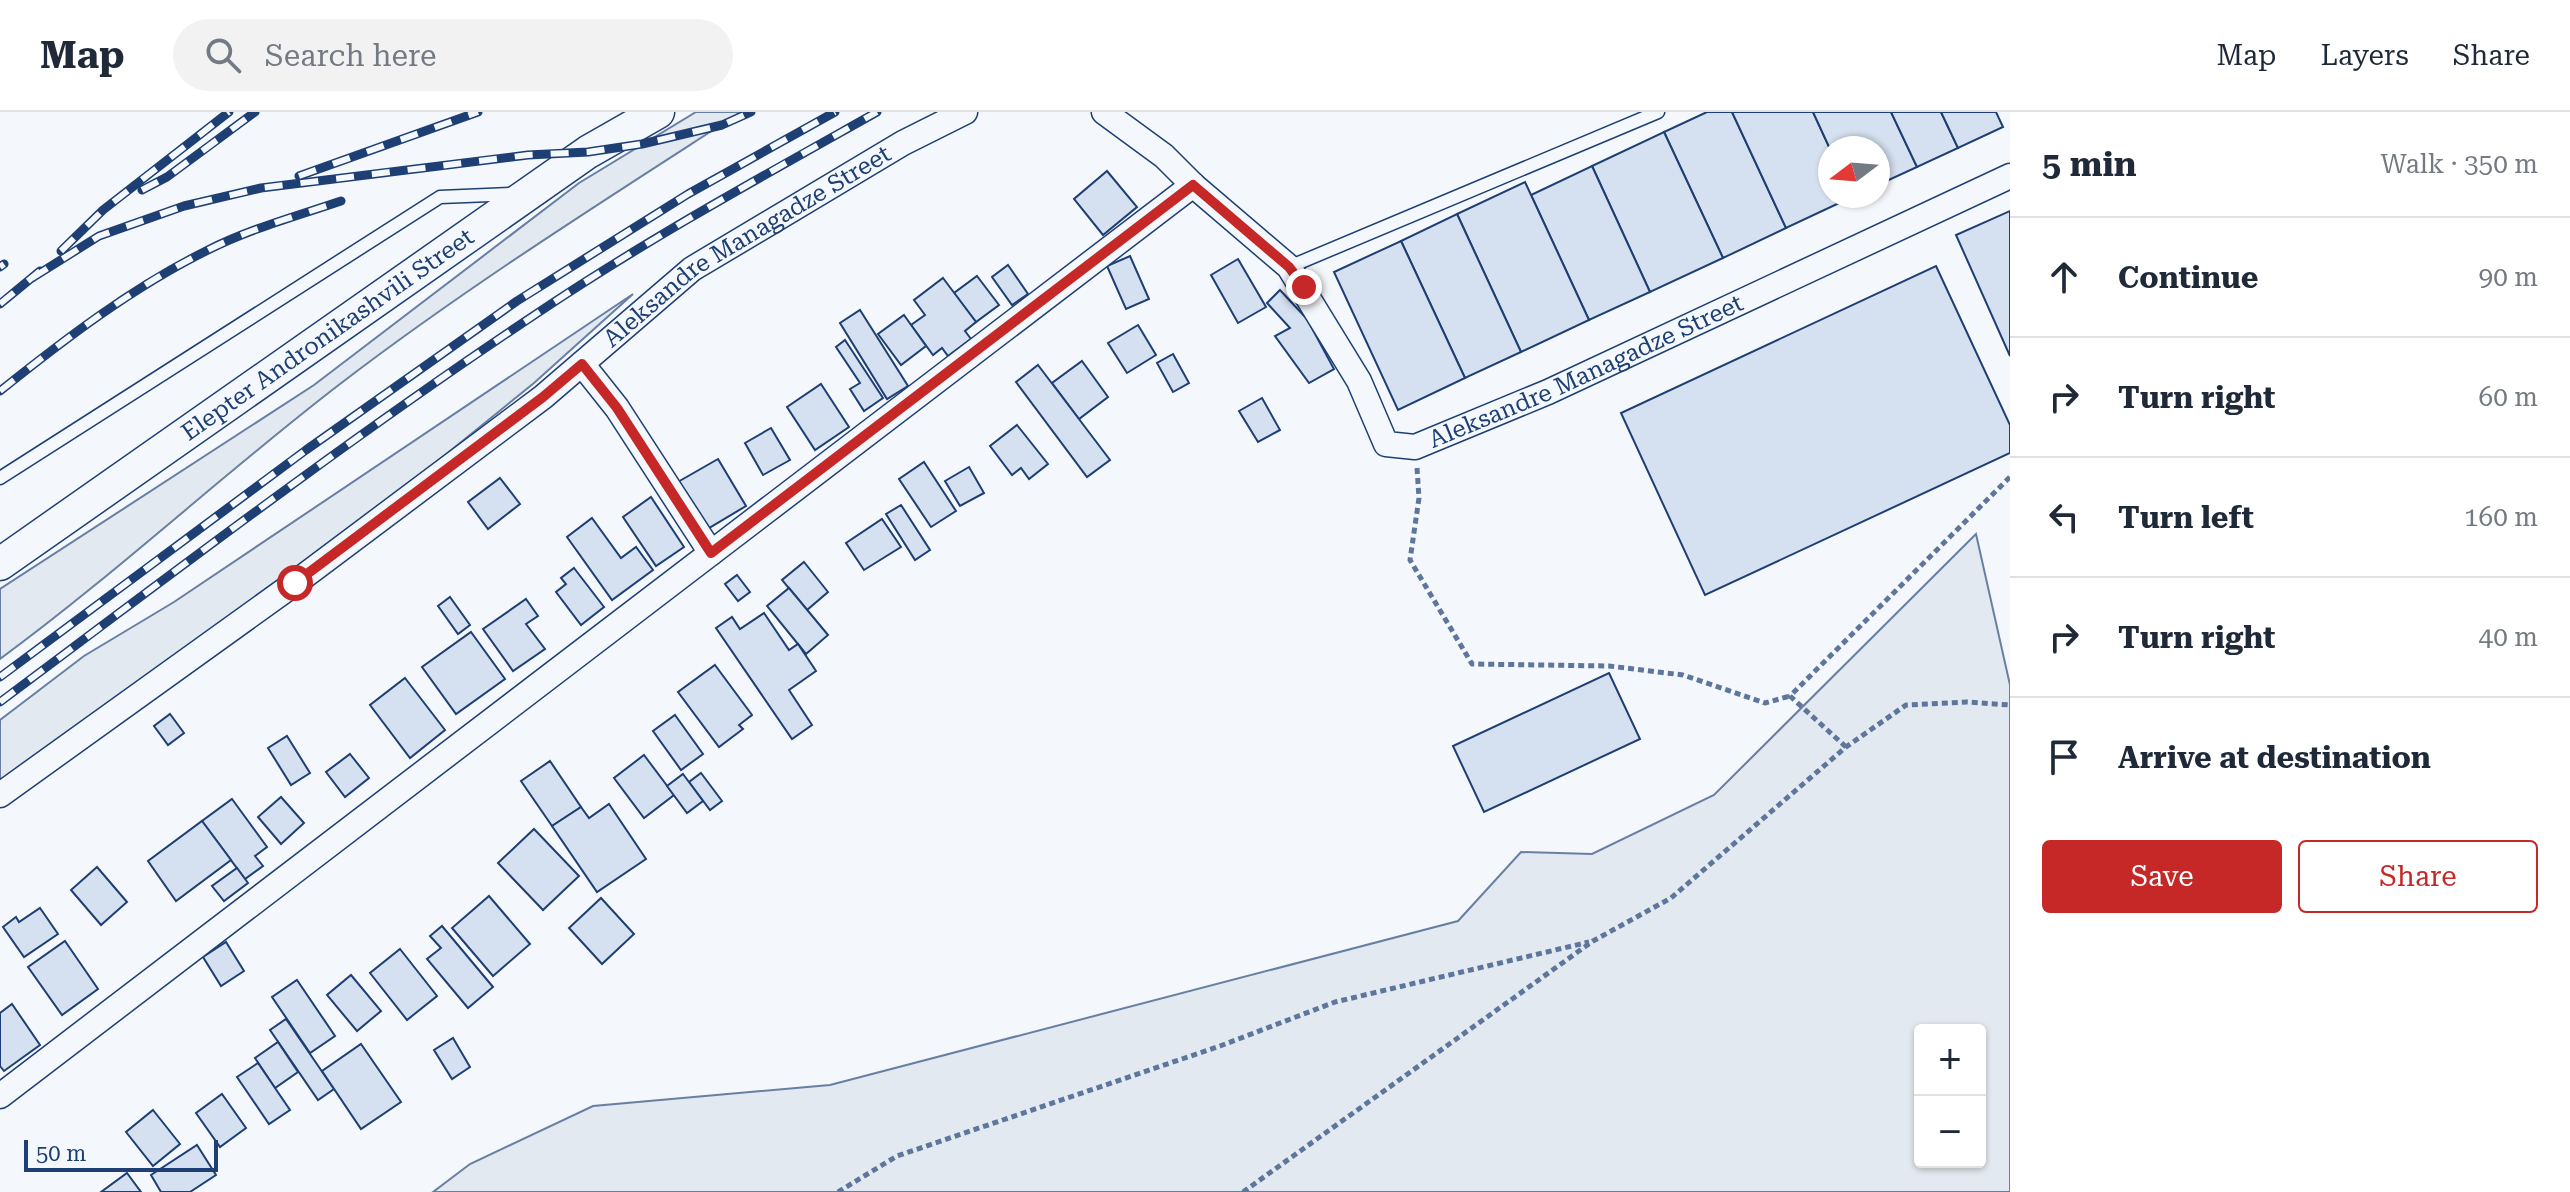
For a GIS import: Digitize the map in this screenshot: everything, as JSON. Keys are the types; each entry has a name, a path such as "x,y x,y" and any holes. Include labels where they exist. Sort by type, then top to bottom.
{"main road":[{"name":"Elepter Andronikashvili Street","path":"0,564 588,152 658,112"}],"street":[{"name":"Aleksandre Managadze Street","path":"0,795 295,583 543,397 692,269 903,143 965,112"},
{"name":"Aleksandre Managadze Street","path":"1104,112 1164,156 1193,185 1289,267 1359,381 1386,444 1415,447 1548,392 2010,176"},
{"path":"0,1096 1193,185"},
{"path":"582,364 617,408 711,553"}],"lane":[{"path":"1289,267 1658,112"},
{"path":"0,478 440,197 529,193"}],"path":[{"path":"1415,447 1419,498 1410,560 1472,664 1609,666 1683,675 1765,703 1790,696 2010,477"},
{"path":"1790,696 1846,747"},
{"path":"1243,1192 1593,941 1671,898 1846,747 1906,705 1967,702 2010,705"},
{"path":"838,1192 897,1156 1220,1046 1335,1002 1593,941"}],"shaded area":[{"path":"696,112 741,112 538,244 388,348 0,659 0,589 314,385 579,183"},
{"path":"633,294 534,383 360,524 0,782 0,720 84,656 174,602"},
{"path":"1976,534 2010,685 2010,1192 433,1192 470,1164 593,1106 830,1085 1458,921 1521,852 1592,854 1714,795"}],"building":[{"path":"1707,112 1732,112 1786,228 1723,258 1664,132"},
{"path":"1732,112 1813,112 1824,136 1818,136 1818,208 1829,208 1786,228"},
{"path":"1813,112 1891,112 1917,167 1890,179 1890,136 1824,136"},
{"path":"1891,112 1941,112 1958,148 1917,167"},
{"path":"1941,112 1996,112 2003,127 1958,148"},
{"path":"1664,132 1723,258 1650,292 1592,166"},
{"path":"1592,166 1650,292 1589,320 1531,195"},
{"path":"1107,171 1137,207 1103,235 1074,199"},
{"path":"1525,182 1589,320 1521,352 1457,214"},
{"path":"2010,211 2010,356 1956,235"},
{"path":"1457,214 1521,352 1465,378 1401,241"},
{"path":"1401,241 1465,378 1398,410 1334,272"},
{"path":"1130,256 1149,299 1126,309 1107,266"},
{"path":"1238,259 1266,307 1238,323 1211,275"},
{"path":"1008,265 1028,294 1012,305 992,277"},
{"path":"1936,266 2010,425 2010,453 1705,595 1621,413"},
{"path":"977,276 999,305 976,322 954,293"},
{"path":"943,278 976,322 965,331 971,339 948,356 942,348 933,355 911,325 925,315 914,300"},
{"path":"1280,290 1307,319 1334,369 1309,383 1275,336 1290,328 1267,303"},
{"path":"860,310 908,386 887,399 840,323"},
{"path":"904,315 926,346 901,365 878,334"},
{"path":"1138,325 1156,355 1127,373 1108,343"},
{"path":"845,340 883,398 864,411 850,389 860,383 836,347"},
{"path":"1173,354 1189,383 1173,392 1157,363"},
{"path":"1082,361 1108,397 1079,419 1052,383"},
{"path":"1038,365 1110,460 1087,477 1016,382"},
{"path":"821,384 849,427 815,450 787,407"},
{"path":"1262,398 1280,430 1258,442 1239,411"},
{"path":"1017,425 1048,464 1029,479 1021,468 1012,475 990,446"},
{"path":"771,428 790,460 763,475 745,443"},
{"path":"718,459 746,506 704,531 676,483"},
{"path":"924,462 956,511 931,527 899,479"},
{"path":"969,467 984,493 960,506 945,481"},
{"path":"500,478 520,504 488,529 468,502"},
{"path":"651,497 684,547 656,566 623,517"},
{"path":"901,505 930,550 915,560 886,514"},
{"path":"592,518 621,558 636,547 653,570 612,600 567,537"},
{"path":"882,519 901,547 864,570 846,543"},
{"path":"804,562 828,592 807,610 782,580"},
{"path":"574,568 604,607 581,625 556,592 566,584 561,578"},
{"path":"737,575 750,592 738,601 725,584"},
{"path":"789,588 828,635 806,654 767,606"},
{"path":"450,597 470,625 458,634 438,606"},
{"path":"526,599 538,616 526,624 545,649 513,671 483,629"},
{"path":"764,613 789,650 798,644 816,671 789,690 812,725 792,739 716,628 732,617 740,629"},
{"path":"471,632 505,679 456,714 422,667"},
{"path":"715,665 752,715 739,725 743,729 719,747 678,692"},
{"path":"1609,673 1640,739 1484,812 1453,746"},
{"path":"405,678 445,730 410,758 370,705"},
{"path":"170,714 184,733 168,745 154,726"},
{"path":"675,715 703,754 681,770 653,731"},
{"path":"287,736 310,773 291,785 268,748"},
{"path":"350,754 369,778 345,797 326,772"},
{"path":"644,755 674,795 644,818 614,778"},
{"path":"550,761 581,807 552,826 521,781"},
{"path":"701,773 722,801 710,810 689,782"},
{"path":"683,774 703,801 687,813 667,786"},
{"path":"281,797 304,823 281,844 258,817"},
{"path":"232,799 267,847 255,856 263,866 245,879 202,821"},
{"path":"609,804 646,859 597,892 552,826 581,807 589,818"},
{"path":"202,821 231,860 176,901 148,861"},
{"path":"534,829 579,876 543,910 498,863"},
{"path":"97,867 127,902 101,925 71,890"},
{"path":"237,868 248,883 224,901 212,886"},
{"path":"489,896 530,944 493,976 452,928"},
{"path":"601,898 634,934 602,964 569,928"},
{"path":"40,908 58,934 24,957 3,927 16,917 19,922"},
{"path":"442,926 493,987 468,1008 427,959 441,948 430,936"},
{"path":"65,941 98,989 62,1015 28,967"},
{"path":"226,942 244,971 221,986 203,957"},
{"path":"400,949 437,996 407,1020 370,973"},
{"path":"351,975 381,1011 357,1031 327,995"},
{"path":"297,980 335,1036 310,1053 272,997"},
{"path":"12,1004 40,1045 4,1071 0,1066 0,1013"},
{"path":"286,1019 334,1089 318,1100 270,1030"},
{"path":"453,1038 470,1067 452,1079 434,1050"},
{"path":"278,1042 298,1072 275,1088 255,1058"},
{"path":"361,1044 401,1102 361,1129 322,1071"},
{"path":"258,1063 290,1110 269,1124 237,1077"},
{"path":"222,1094 246,1128 220,1147 196,1113"},
{"path":"153,1110 180,1144 153,1166 126,1132"},
{"path":"197,1145 216,1175 190,1192 161,1192 151,1175"},
{"path":"127,1173 141,1192 101,1192"}],"railway":[{"path":"61,251 103,210 229,112"},
{"path":"142,190 167,177 255,112"},
{"path":"299,176 478,112"},
{"path":"32,278 99,236 184,206 261,188 642,144 722,125 751,112"},
{"path":"0,677 306,450 517,301 688,194 835,112"},
{"path":"0,702 334,454 539,312 664,234 877,112"},
{"path":"0,391 49,352 153,280 240,236 341,201"},
{"path":"0,267 4,264"},
{"path":"0,304 40,271"}],"route":[{"path":"295,583 543,397 582,364 617,408 711,553 1193,185 1289,267 1304,287"}]}
